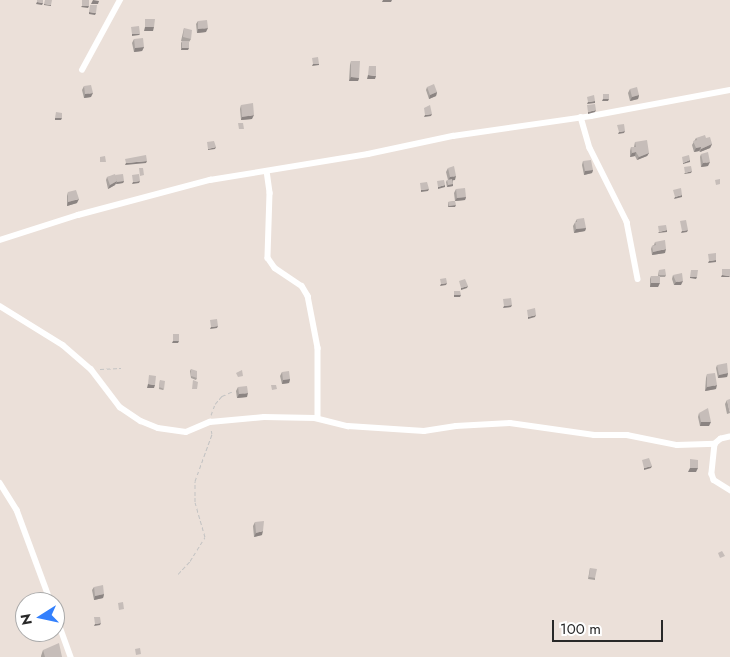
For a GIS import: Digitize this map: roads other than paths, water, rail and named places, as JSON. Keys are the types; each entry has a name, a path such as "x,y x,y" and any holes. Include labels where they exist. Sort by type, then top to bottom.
{"street":[{"path":"82,70 120,0"},
{"path":"0,240 78,215 210,180 453,136 581,117 730,90"},
{"path":"581,117 590,148 627,222 638,279"},
{"path":"267,171 270,193 268,258 276,268 302,286 308,296 318,348 318,418"},
{"path":"0,306 63,345 92,370 114,402 141,421 158,428 182,432 210,422 264,417 318,418 348,426 424,431 456,426 524,424 539,428 594,435 627,435 677,445 715,444 721,439 730,437"},
{"path":"715,444 713,478 730,490"},
{"path":"0,483 17,510 47,592"},
{"path":"65,640 71,657"}]}
